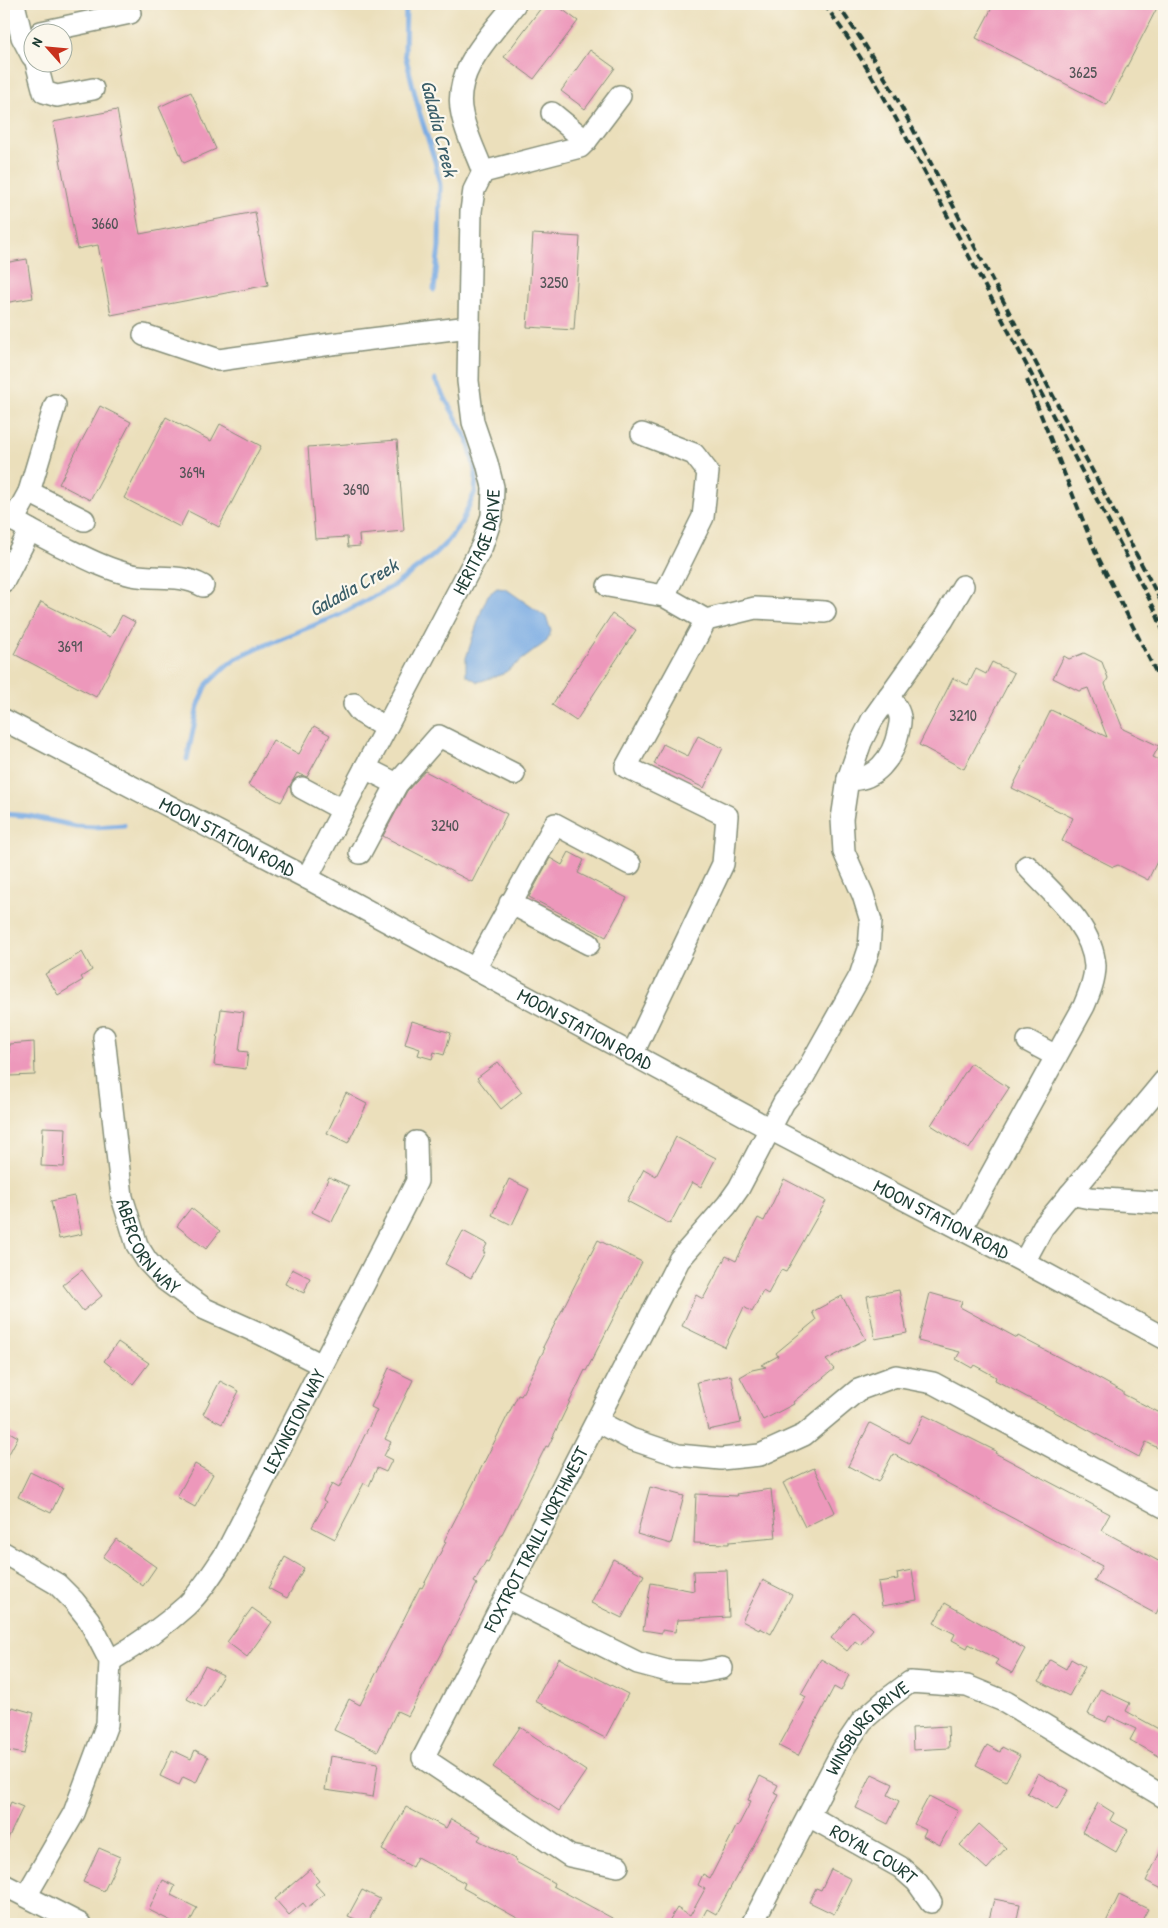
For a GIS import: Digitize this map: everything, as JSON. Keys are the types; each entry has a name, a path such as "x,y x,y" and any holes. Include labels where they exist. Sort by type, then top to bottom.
{"street":[{"path":"14,4 22,27"},
{"path":"515,4 478,51 464,74 460,100 462,115 483,172 580,146 586,141 620,96"},
{"path":"72,26 130,13"},
{"path":"39,72 44,92 57,96 93,89"},
{"path":"552,114 586,141"},
{"name":"HERITAGE DRIVE","path":"307,878 482,546 492,516 493,487 472,414 468,380 471,211 474,190 483,172"},
{"path":"144,335 219,360 469,327"},
{"path":"4,581 16,521 29,492 55,406"},
{"path":"642,434 694,454 708,472 703,517 664,596"},
{"path":"29,492 84,520"},
{"path":"16,521 94,563 116,571 136,576 179,577 193,580 204,586"},
{"path":"608,586 664,596 706,620 755,608 825,612"},
{"name":"FOXTROT TRAILL NORTHWEST","path":"618,1866 570,1856 423,1758 680,1260 739,1188 784,1102 800,1083 860,976 871,937 869,911 855,874 844,852 842,840 842,819 848,779 861,742 872,720 944,620 963,586"},
{"path":"632,1054 723,864 727,816 626,767 706,620"},
{"path":"848,779 854,780 864,777 882,766 890,757 896,745 900,718 889,696"},
{"path":"354,704 360,712 386,728"},
{"name":"MOON STATION ROAD","path":"4,720 307,878 770,1130 1024,1262 1164,1338"},
{"path":"360,853 398,784 439,736 514,774"},
{"path":"365,768 398,784"},
{"path":"302,788 343,810"},
{"path":"475,970 510,903 555,824 630,864"},
{"path":"961,1229 1091,988 1095,966 1088,940 1073,915 1027,866"},
{"path":"510,903 589,944"},
{"name":"ABERCORN WAY","path":"104,1036 122,1197 137,1245 147,1260 165,1280 205,1309 261,1334 322,1365"},
{"path":"1028,1041 1056,1056"},
{"path":"1024,1262 1042,1227 1164,1082"},
{"name":"LEXINGTON WAY","path":"110,1661 136,1646 180,1611 206,1583 226,1553 417,1181 416,1142"},
{"path":"1070,1194 1090,1198 1164,1204"},
{"path":"597,1421 631,1439 678,1455 721,1458 760,1455 804,1435 858,1390 896,1376 933,1383 1164,1507"},
{"path":"4,1553 57,1584 74,1601 89,1620 110,1661 107,1724 74,1813 26,1896"},
{"path":"506,1597 638,1663 668,1671 702,1672 722,1668"},
{"name":"WINSBURG DRIVE","path":"752,1924 844,1750 862,1721 910,1682 967,1686 1006,1702 1164,1797"},
{"name":"ROYAL COURT","path":"809,1816 900,1867 917,1882 931,1902"},
{"path":"4,1884 80,1924"}],"water":[{"path":"497,588 506,589 546,617 551,631 547,641 503,674 478,682 466,675 466,658 488,595"}],"building":[{"path":"544,4 555,4 578,21 534,79 504,57"},
{"path":"994,4 1159,4 1107,105 976,38"},
{"path":"590,50 615,68 585,109 561,91"},
{"path":"191,92 216,149 184,163 159,107"},
{"path":"117,110 140,234 255,212 268,285 111,315 98,245 77,249 53,122"},
{"path":"533,234 580,237 574,330 527,327"},
{"path":"27,259 33,298 4,303 4,263"},
{"path":"100,406 131,422 90,500 59,484"},
{"path":"166,417 211,441 220,424 261,446 219,527 188,511 180,527 124,498"},
{"path":"397,440 404,531 359,535 360,546 348,547 347,537 315,539 308,447"},
{"path":"41,602 110,637 122,615 135,622 96,697 14,654"},
{"path":"612,614 636,630 576,721 552,705"},
{"path":"1084,653 1102,662 1108,678 1105,684 1123,729 1159,746 1153,757 1164,762 1164,847 1148,880 1118,865 1113,867 1062,841 1073,818 1012,788 1051,710 1107,737 1088,688 1079,691 1053,678 1064,656 1069,659"},
{"path":"992,662 1014,673 964,769 919,745 953,678 968,685 976,669 986,674"},
{"path":"314,726 330,735 307,777 297,773 281,802 248,785 273,740 299,754"},
{"path":"698,736 723,748 704,788 654,764 663,744 688,756"},
{"path":"425,771 507,814 472,882 383,836 407,791"},
{"path":"569,852 584,860 578,873 627,898 606,937 529,897 550,858 562,865"},
{"path":"82,952 92,970 81,977 83,980 58,995 45,974"},
{"path":"221,1009 244,1012 239,1051 248,1052 246,1069 214,1065"},
{"path":"412,1021 451,1033 444,1055 434,1052 432,1059 418,1055 420,1049 405,1044"},
{"path":"34,1042 35,1075 10,1076 9,1044"},
{"path":"498,1062 522,1092 501,1109 477,1078"},
{"path":"971,1063 1009,1088 969,1149 931,1125"},
{"path":"346,1093 367,1104 348,1143 327,1133"},
{"path":"43,1127 66,1128 64,1167 41,1166"},
{"path":"676,1137 716,1158 701,1187 692,1182 670,1224 627,1201 644,1169 656,1176"},
{"path":"329,1177 349,1186 332,1222 312,1212"},
{"path":"509,1179 529,1189 512,1225 492,1215"},
{"path":"784,1179 826,1201 786,1272 781,1270 768,1294 763,1291 752,1312 744,1307 725,1347 682,1326 696,1295 703,1299 726,1256 736,1261 758,1218 764,1221"},
{"path":"74,1196 82,1234 59,1239 51,1201"},
{"path":"191,1208 220,1231 206,1249 177,1226"},
{"path":"463,1231 487,1244 483,1252 485,1252 471,1278 445,1264"},
{"path":"598,1240 642,1262 488,1562 486,1561 474,1582 477,1584 408,1716 397,1711 378,1751 334,1730 349,1699 360,1705 420,1587 422,1588 446,1542 444,1541 518,1395 521,1396 545,1348 543,1347"},
{"path":"292,1269 310,1278 304,1293 285,1284"},
{"path":"82,1270 102,1296 83,1311 63,1285"},
{"path":"899,1290 907,1333 875,1339 867,1296"},
{"path":"930,1293 962,1302 960,1307 1017,1338 1018,1336 1085,1371 1123,1392 1123,1394 1164,1415 1164,1451 1146,1442 1139,1457 995,1380 996,1377 974,1365 972,1368 956,1359 960,1352 918,1341"},
{"path":"842,1296 866,1339 826,1360 834,1369 793,1402 794,1404 763,1420 740,1377 752,1370 766,1367 761,1365 778,1356 776,1353 816,1320 812,1312"},
{"path":"118,1342 149,1363 133,1384 104,1361"},
{"path":"389,1368 413,1380 385,1439 391,1442 384,1456 392,1460 386,1472 377,1468 369,1486 364,1483 335,1539 312,1527 326,1502 323,1500 332,1484 339,1488 377,1410 371,1407"},
{"path":"731,1375 741,1423 708,1430 697,1382"},
{"path":"220,1381 239,1391 222,1424 203,1414"},
{"path":"924,1415 996,1451 995,1453 1110,1514 1101,1530 1164,1564 1164,1598 1156,1614 1094,1581 1102,1566 893,1454 878,1482 848,1466 870,1423 909,1443"},
{"path":"4,1429 18,1437 4,1463"},
{"path":"195,1464 213,1474 195,1507 177,1497"},
{"path":"814,1468 835,1512 805,1527 783,1483"},
{"path":"30,1472 63,1488 51,1513 18,1497"},
{"path":"650,1487 684,1496 671,1544 637,1534"},
{"path":"771,1489 776,1538 729,1542 729,1544 694,1543 696,1494 737,1496 736,1494"},
{"path":"116,1539 156,1567 143,1586 103,1557"},
{"path":"285,1557 304,1568 287,1598 268,1588"},
{"path":"613,1559 644,1575 622,1618 591,1603"},
{"path":"727,1570 729,1617 677,1620 675,1632 662,1630 662,1633 643,1630 651,1583 694,1591 693,1571"},
{"path":"912,1570 917,1600 882,1606 878,1582 898,1579 897,1573"},
{"path":"763,1580 792,1595 771,1634 742,1621"},
{"path":"945,1603 1025,1649 1012,1673 995,1664 998,1660 969,1644 967,1648 952,1640 955,1634 934,1623"},
{"path":"252,1608 272,1622 247,1657 227,1642"},
{"path":"853,1612 873,1629 860,1645 855,1641 847,1651 831,1638"},
{"path":"559,1658 628,1694 605,1738 535,1701"},
{"path":"821,1659 849,1675 841,1691 834,1687 798,1756 779,1746 806,1697 801,1694"},
{"path":"1071,1659 1085,1667 1069,1696 1039,1681 1050,1660 1066,1669"},
{"path":"205,1666 223,1675 204,1708 187,1699"},
{"path":"1100,1689 1130,1703 1126,1711 1164,1732 1164,1759 1130,1740 1136,1729 1109,1716 1106,1722 1088,1714"},
{"path":"12,1707 34,1713 24,1754 4,1750 4,1739"},
{"path":"948,1726 949,1748 913,1750 912,1728"},
{"path":"520,1727 586,1771 559,1811 493,1767"},
{"path":"987,1745 1000,1752 1002,1747 1020,1756 1006,1781 976,1765"},
{"path":"172,1750 191,1759 195,1750 208,1757 196,1783 183,1777 179,1785 160,1776"},
{"path":"330,1756 378,1763 373,1797 325,1790"},
{"path":"1038,1773 1068,1790 1057,1810 1027,1793"},
{"path":"872,1774 893,1784 888,1795 899,1801 888,1824 856,1808"},
{"path":"760,1776 778,1785 774,1793 779,1795 716,1914 707,1909 700,1922 704,1924 667,1924 677,1908 690,1916 705,1889 698,1885 703,1874 710,1878 751,1801 748,1800"},
{"path":"929,1796 958,1811 940,1845 923,1836 926,1830 914,1824"},
{"path":"11,1802 23,1807 4,1847 4,1809 7,1811"},
{"path":"1098,1803 1114,1813 1110,1820 1128,1830 1116,1852 1082,1832"},
{"path":"406,1807 446,1828 451,1819 481,1836 478,1840 517,1860 516,1862 554,1883 553,1886 623,1924 528,1924 463,1888 465,1883 417,1857 412,1867 382,1850"},
{"path":"979,1824 1006,1848 987,1869 960,1845"},
{"path":"1164,1844 1164,1890 1146,1881"},
{"path":"99,1848 120,1857 104,1891 83,1882"},
{"path":"310,1869 319,1881 315,1884 324,1894 307,1908 303,1903 289,1915 275,1899"},
{"path":"831,1869 851,1879 834,1914 809,1902 816,1888 821,1890"},
{"path":"163,1880 175,1886 171,1895 197,1908 189,1924 177,1924 149,1910"},
{"path":"362,1890 380,1899 367,1924 348,1916"},
{"path":"1119,1895 1148,1909 1140,1924 1105,1924"},
{"path":"994,1899 1020,1904 1016,1924 988,1924"}],"waterway":[{"name":"Galadia Creek","path":"406,4 405,54 440,185 439,247 434,290"},
{"name":"Galadia Creek","path":"187,759 198,706 207,684 223,669 234,660 265,645 339,615 395,585 434,555 448,541 461,523 475,492 476,475 468,440 435,380"},
{"name":"Galadia Creek","path":"4,814 29,816 76,826 124,825"}],"railway":[{"path":"824,4 861,58 909,143 1154,608 1164,633"},
{"path":"837,4 894,93 1164,607"},
{"path":"1027,380 1096,553 1164,688"}]}
